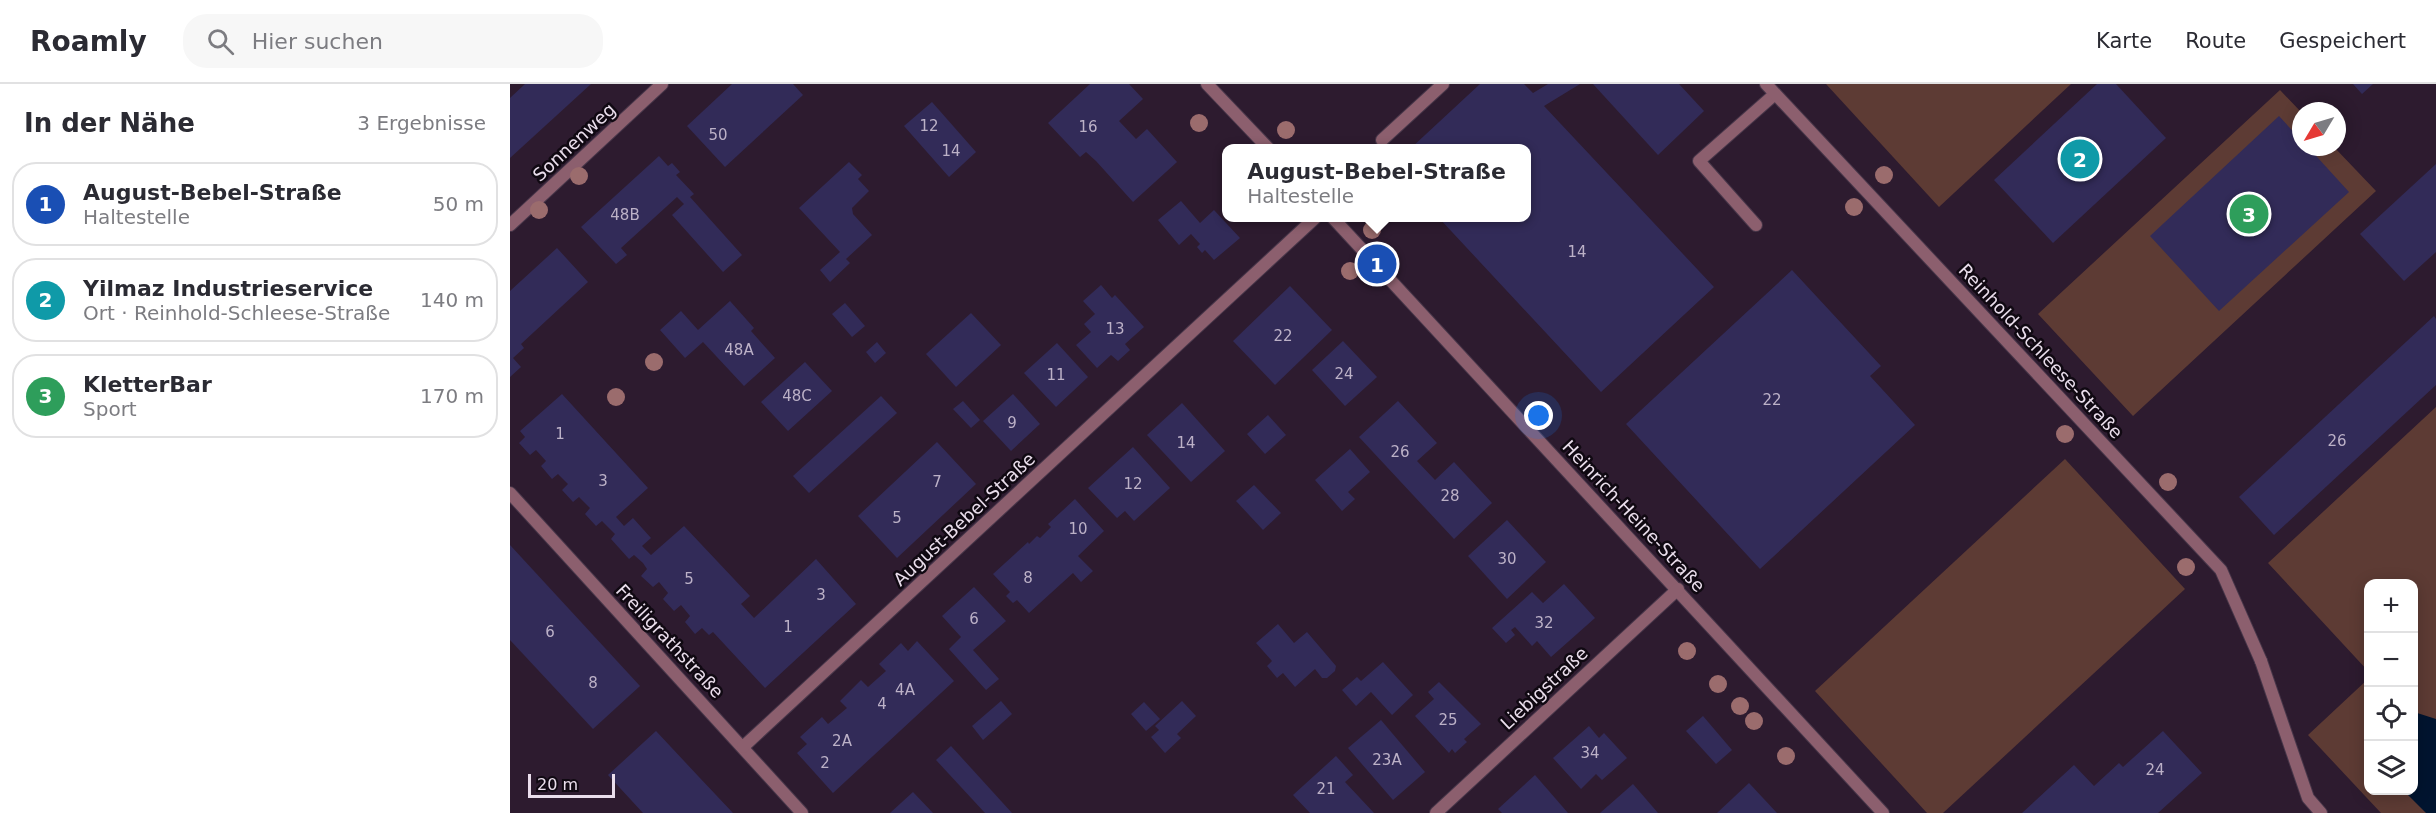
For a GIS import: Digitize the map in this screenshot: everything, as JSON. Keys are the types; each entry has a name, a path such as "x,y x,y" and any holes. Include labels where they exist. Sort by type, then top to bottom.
{"street":[{"name":"Sonnenweg","path":"510,225 662,84"},
{"path":"1208,84 1264,144"},
{"path":"1382,140 1443,84"},
{"name":"Reinhold-Schleese-Straße","path":"1766,84 2221,570 2261,661 2308,798 2321,813"},
{"path":"1756,225 1699,162 1775,94"},
{"name":"August-Bebel-Straße","path":"743,747 1311,222"},
{"name":"Heinrich-Heine-Straße","path":"1337,222 1883,813"},
{"name":"Freiligrathstraße","path":"510,494 802,813"},
{"name":"Liebigstraße","path":"1436,813 1678,589"}],"shaded area":[{"path":"1826,84 2071,84 1939,207"},
{"path":"2280,90 2292,103 2292,156 2343,156 2376,191 2133,416 2038,314"},
{"path":"2436,407 2436,813 2381,813 2364,795 2418,795 2418,579 2364,579 2364,667 2268,563"},
{"path":"2065,459 2185,589 1943,813 1927,813 1815,691"},
{"path":"2364,683 2364,795 2308,735"}],"water":[{"path":"2418,713 2436,719 2436,813 2426,813 2408,795 2418,795"}],"building":[{"path":"525,84 591,84 510,158 510,98"},
{"path":"732,84 793,84 803,95 725,167 687,126"},
{"path":"1090,84 1129,84 1143,99 1119,121 1136,139 1147,129 1177,162 1133,202 1096,161 1086,152 1080,157 1048,123"},
{"path":"1480,84 1524,84 1533,93 1548,84 1580,84 1544,106 1714,287 1601,392 1443,222 1531,222 1531,144 1415,144"},
{"path":"1593,84 1679,84 1704,111 1658,155"},
{"path":"2097,84 2116,84 2166,138 2053,243 1994,180"},
{"path":"2353,84 2373,84 2362,94"},
{"path":"932,102 976,152 949,177 904,126"},
{"path":"2279,116 2292,130 2292,156 2316,156 2349,192 2219,311 2150,236"},
{"path":"659,156 668,166 672,163 680,172 676,175 694,194 690,197 742,255 723,272 672,215 684,204 677,197 621,248 627,255 616,264 581,227"},
{"path":"849,162 862,175 858,179 869,191 852,208 853,214 872,235 846,259 850,263 830,282 820,270 840,252 799,208"},
{"path":"2436,164 2436,252 2404,281 2360,234"},
{"path":"1181,201 1200,223 1214,210 1222,219 1222,222 1225,222 1240,238 1214,260 1205,250 1202,253 1197,247 1200,244 1191,234 1179,245 1158,220"},
{"path":"557,248 588,282 521,344 524,348 513,358 521,367 510,377 510,291"},
{"path":"1792,270 1881,366 1870,376 1915,425 1760,569 1626,424"},
{"path":"1101,285 1112,298 1115,295 1144,327 1125,344 1130,350 1118,361 1111,355 1097,368 1076,345 1091,332 1084,324 1095,314 1083,301"},
{"path":"1290,286 1332,330 1275,385 1233,341"},
{"path":"730,301 754,328 751,331 775,358 744,386 703,342 685,358 660,330 681,311 698,330"},
{"path":"845,303 865,326 852,337 832,314"},
{"path":"971,313 1001,345 956,387 926,354"},
{"path":"2434,316 2436,319 2436,385 2274,535 2239,497"},
{"path":"1343,341 1377,377 1345,406 1312,370"},
{"path":"877,342 886,353 875,363 866,352"},
{"path":"1057,343 1088,377 1056,407 1024,373"},
{"path":"805,362 832,391 788,431 761,402"},
{"path":"562,394 648,488 616,517 624,526 633,518 651,538 642,546 651,555 684,526 750,596 741,604 754,618 816,559 856,604 765,688 713,632 709,635 702,628 695,634 685,622 690,616 681,605 674,611 663,599 668,593 659,582 653,587 641,576 647,569 643,563 634,555 629,559 611,539 615,534 602,521 596,526 585,514 590,508 579,497 573,502 562,490 568,484 558,474 552,479 541,466 546,461 536,450 530,455 519,443 525,437 520,431"},
{"path":"1013,394 1040,424 1011,451 983,421"},
{"path":"881,396 897,413 809,493 793,476"},
{"path":"963,401 980,420 971,428 953,409"},
{"path":"1398,401 1437,443 1417,461 1435,480 1454,462 1492,503 1454,539 1359,437"},
{"path":"1182,403 1225,451 1191,482 1147,435"},
{"path":"1268,415 1286,435 1265,454 1247,434"},
{"path":"937,442 976,484 897,558 858,516"},
{"path":"1133,447 1170,488 1134,521 1125,511 1117,518 1088,488"},
{"path":"1350,449 1370,472 1348,492 1355,499 1342,511 1315,480"},
{"path":"1254,485 1281,513 1263,530 1236,501"},
{"path":"1075,499 1104,531 1078,556 1093,571 1081,582 1073,573 1029,613 1017,600 1013,603 1006,596 1010,592 993,574 1028,542 1029,544 1037,536 1040,538 1051,527 1048,524"},
{"path":"1507,520 1546,562 1507,599 1468,556"},
{"path":"510,545 640,686 593,729 510,640"},
{"path":"1564,584 1595,618 1551,657 1537,641 1532,646 1515,627 1511,630 1515,635 1506,643 1492,628 1532,592 1543,603"},
{"path":"974,587 1006,621 973,650 999,679 986,690 949,649 961,637 942,616"},
{"path":"1278,624 1294,643 1307,632 1336,666 1335,671 1327,678 1322,678 1315,669 1295,687 1283,673 1277,678 1267,666 1272,661 1256,643"},
{"path":"917,641 954,681 833,793 797,753 807,744 800,737 822,717 828,724 847,708 840,701 861,680 868,687 886,671 879,664 901,643 908,651"},
{"path":"1383,662 1413,695 1392,715 1371,692 1356,706 1342,690 1357,677 1361,681"},
{"path":"1439,682 1481,724 1464,739 1467,742 1455,753 1452,749 1449,753 1415,716 1434,699 1428,692"},
{"path":"1001,701 1012,714 983,740 972,726"},
{"path":"1182,701 1196,716 1177,734 1181,738 1165,753 1151,737 1159,730 1155,726"},
{"path":"1144,702 1160,719 1146,731 1131,714"},
{"path":"1703,716 1732,750 1716,764 1686,731"},
{"path":"1381,720 1425,772 1393,800 1348,748"},
{"path":"1589,726 1599,738 1604,733 1627,758 1602,780 1596,774 1581,789 1553,758"},
{"path":"656,731 733,813 643,813 608,775"},
{"path":"2163,731 2202,773 2158,813 2022,813 2074,765 2094,786 2119,763 2123,767"},
{"path":"951,746 1012,813 985,813 936,760"},
{"path":"1336,756 1353,775 1345,782 1374,813 1310,813 1293,795"},
{"path":"1535,775 1568,813 1502,813 1498,809"},
{"path":"1749,783 1777,813 1717,813"},
{"path":"1633,784 1658,813 1600,813"},
{"path":"913,792 933,813 890,813"}],"place":[{"name":"Yilmaz Industrieservice","path":"2080,159"},
{"name":"KletterBar","path":"2249,214"},
{"name":"August-Bebel-Straße","path":"1377,264"}]}
